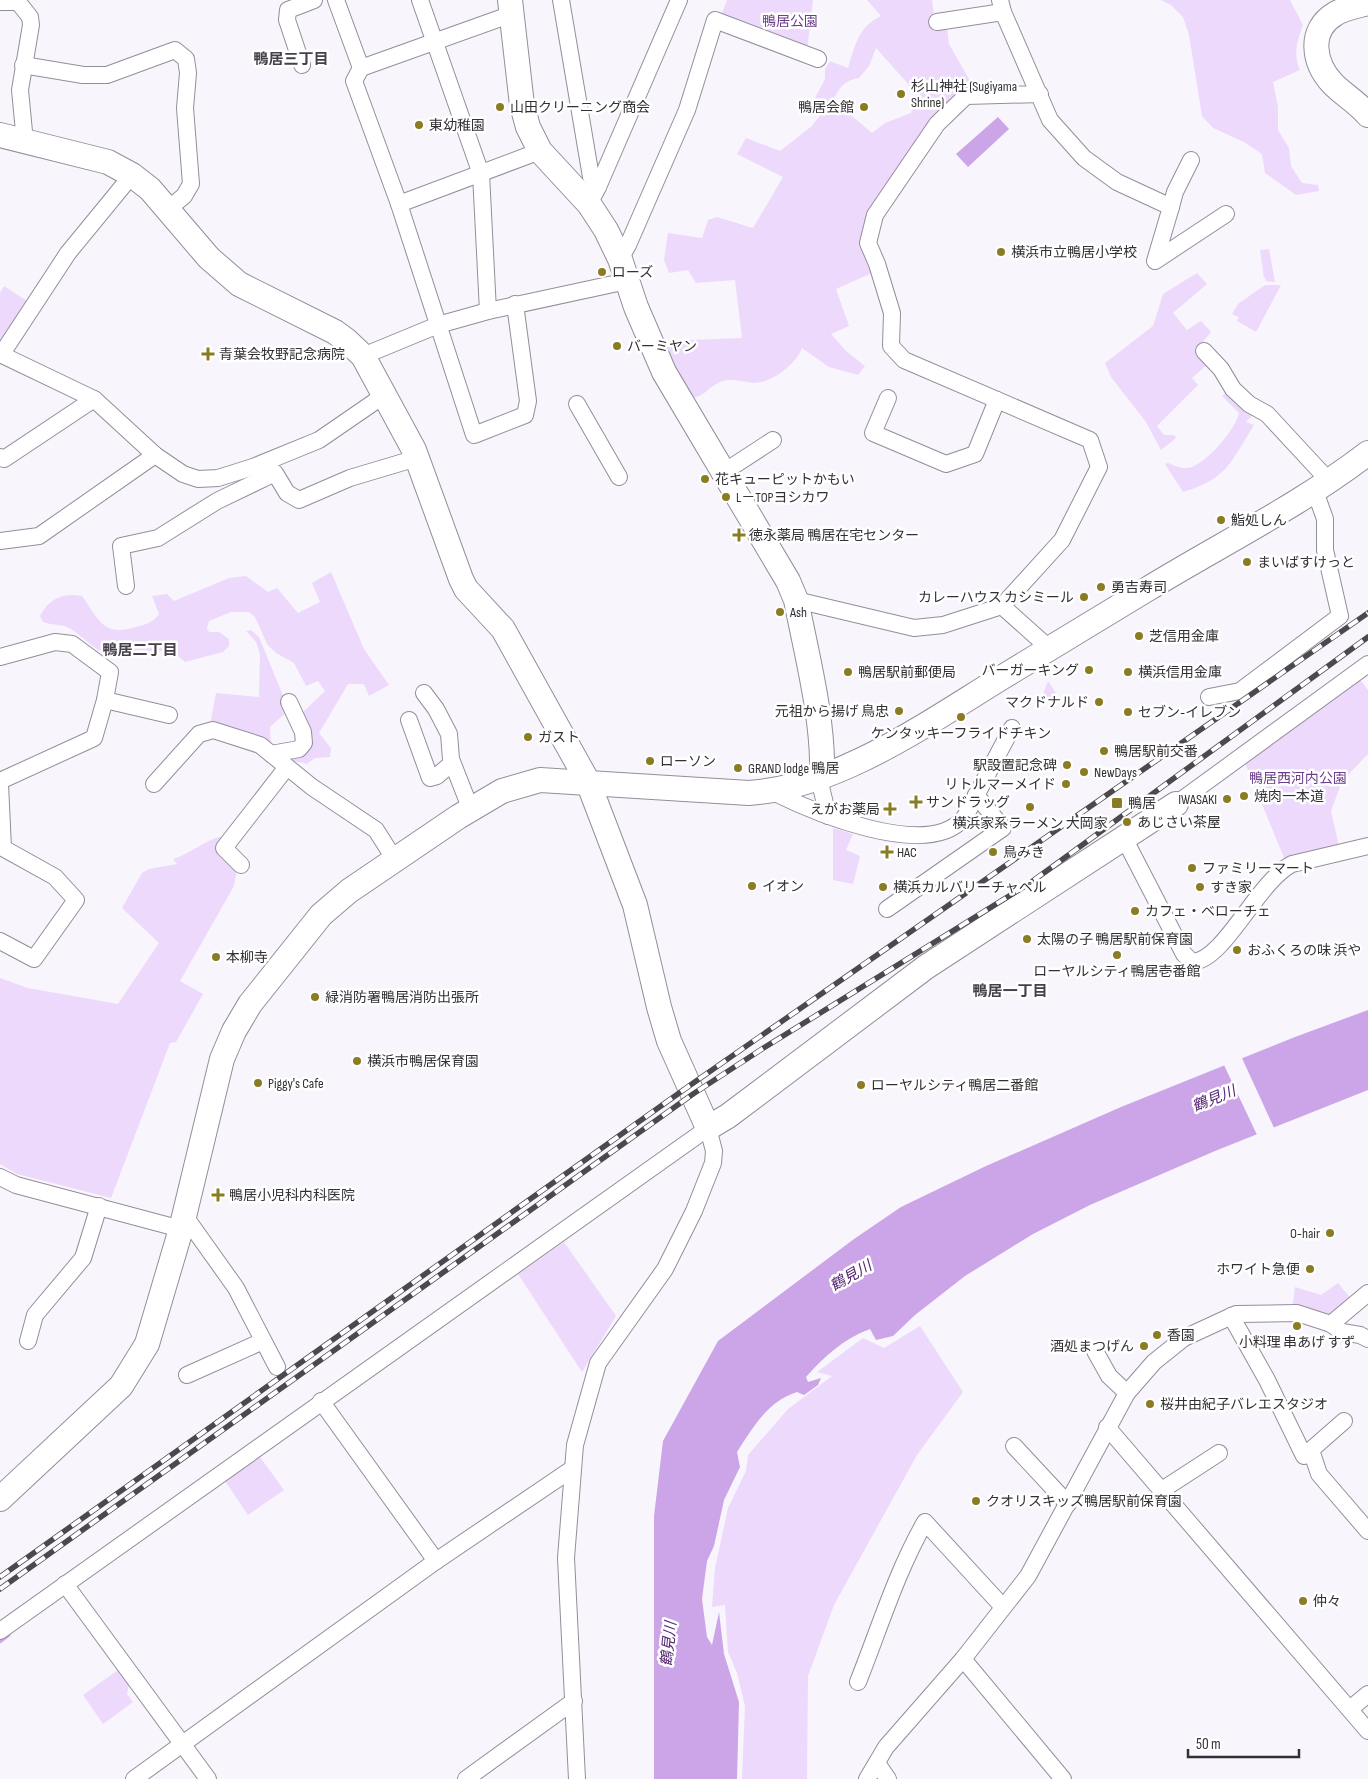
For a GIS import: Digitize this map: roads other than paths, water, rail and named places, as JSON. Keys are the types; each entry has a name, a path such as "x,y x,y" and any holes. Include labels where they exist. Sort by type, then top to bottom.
{"street":[{"path":"302,65 287,20 288,10 314,0"},
{"path":"336,0 360,68 354,81 399,204 474,435 525,415 528,401 515,304"},
{"path":"420,0 481,174 488,311"},
{"path":"561,0 594,196 606,230 620,258 627,281 664,372 788,581 796,600 819,728 823,755 821,787 828,816"},
{"path":"594,196 679,0"},
{"path":"0,2 18,2 30,17 31,25 20,90 25,142"},
{"path":"1368,2 1334,14 1320,27 1316,45 1319,62 1332,83 1368,115"},
{"path":"937,22 1001,6 1050,120 1084,158 1117,182 1171,207"},
{"path":"360,68 435,42 511,7 522,105 528,127 540,151 594,196"},
{"path":"620,258 628,245 688,110 715,20 818,59"},
{"path":"24,64 83,75 107,75 175,50 186,59 188,73 184,108 191,184 184,196 168,209"},
{"path":"796,600 914,628 943,625 1002,606 1062,540 1099,467 1090,440 904,360 891,346 892,313 878,264 868,243 875,216 936,124 966,96 1040,94"},
{"path":"0,135 108,162 132,175 150,189 209,258 239,284 335,332 363,356 417,458 466,589 503,629 588,782 635,906 669,1041 708,1128 714,1151 713,1163 694,1211 665,1269 598,1363 580,1427 572,1469 566,1558 574,1700 576,1779"},
{"path":"399,204 540,151"},
{"path":"1191,160 1175,192 1155,261 1226,214"},
{"path":"132,175 68,253 1,354 94,399 155,455 198,479 218,478 253,467 319,440 383,396"},
{"path":"363,356 438,325 515,304 627,281"},
{"path":"1204,351 1221,370 1233,389 1249,404 1268,414 1323,487 1325,550 1340,616 1240,691 1209,697"},
{"path":"888,398 873,433 946,464 975,454 997,400"},
{"path":"0,457 4,460 94,399"},
{"path":"576,404 619,477"},
{"path":"724,472 773,440"},
{"path":"0,1499 121,1386 147,1344 182,1222 222,1059 234,1031 250,1004 321,915 349,891 471,810 502,792 540,780 719,792 773,792 822,777 880,749 1323,487 1368,453"},
{"path":"0,542 40,536 155,455"},
{"path":"126,586 122,546 158,538 217,501 275,473 287,493 298,500 350,478 417,458"},
{"path":"1002,606 1050,648"},
{"path":"0,657 55,642 72,644 110,672 105,700 94,738 0,782 3,848 55,876 76,900 34,959 0,940"},
{"path":"0,1631 69,1588 708,1128 728,1116 926,967 1176,804 1368,664"},
{"path":"424,693 436,708 449,734 452,763 471,810"},
{"path":"105,700 169,715"},
{"path":"271,754 299,749 304,743 303,732 289,702"},
{"path":"409,720 430,778 437,776 452,763"},
{"path":"773,792 828,816 891,832 925,836 949,830 963,819 1012,728"},
{"path":"154,784 199,734 213,730 260,746 342,808 376,830 395,860"},
{"path":"241,865 224,848 288,767"},
{"path":"887,909 1002,828 976,795"},
{"path":"1124,838 1184,954 1192,962 1202,962 1219,947 1262,890 1280,870 1292,864 1368,846"},
{"path":"0,1177 16,1185 99,1206 182,1222 236,1288 276,1367"},
{"path":"28,1341 35,1315 83,1258 99,1206"},
{"path":"1331,1324 1368,1293"},
{"path":"867,1779 886,1748 963,1659 1028,1576 1127,1393 1154,1362 1184,1338 1236,1314 1297,1313 1331,1324 1342,1332 1360,1334 1368,1339"},
{"path":"1231,1316 1304,1456 1344,1421"},
{"path":"187,1375 263,1341"},
{"path":"1095,1351 1110,1376 1127,1393"},
{"path":"324,1405 436,1561"},
{"path":"1107,1427 1368,1731"},
{"path":"1014,1446 1068,1504"},
{"path":"1311,1450 1319,1474 1368,1531"},
{"path":"1162,1490 1219,1453"},
{"path":"134,1779 436,1561 572,1469"},
{"path":"858,1682 881,1624 896,1577 925,1522 1003,1608"},
{"path":"69,1588 208,1779"},
{"path":"963,1659 1063,1779"},
{"path":"1350,1709 1368,1694"},
{"path":"466,1779 574,1700"},
{"path":"877,1763 888,1779"}],"water":[{"path":"998,117 1009,129 968,167 956,154"},
{"name":"鶴見川","path":"1368,1010 1368,1090 1215,1151 1090,1205 1033,1234 965,1276 915,1315 893,1336 876,1340 870,1329 843,1343 827,1355 806,1377 808,1382 821,1378 818,1385 804,1395 797,1392 787,1396 769,1408 737,1452 740,1467 724,1500 714,1546 707,1561 702,1599 707,1637 712,1645 719,1612 724,1654 739,1702 737,1779 654,1779 654,1516 663,1441 718,1341 854,1239 901,1207 986,1166 1121,1107 1295,1037"}],"waterway":[{"path":"0,1641 8,1635"}],"railway":[{"path":"0,1577 689,1086 1368,613"},
{"path":"0,1589 693,1094 762,1049 1030,883 1368,637"}],"place":[{"name":"杉山神社 (Sugiyama Shrine)","path":"901,94"},
{"name":"山田クリーニング商会","path":"500,107"},
{"name":"鴨居会館","path":"864,107"},
{"name":"東幼稚園","path":"419,125"},
{"name":"横浜市立鴨居小学校","path":"1001,252"},
{"name":"ローズ","path":"602,272"},
{"name":"バーミヤン","path":"617,346"},
{"name":"青葉会牧野記念病院","path":"208,354"},
{"name":"花キューピットかもい","path":"705,479"},
{"name":"L－TOPヨシカワ","path":"726,497"},
{"name":"鮨処しん","path":"1221,520"},
{"name":"徳永薬局 鴨居在宅センター","path":"739,535"},
{"name":"まいばすけっと","path":"1247,562"},
{"name":"勇吉寿司","path":"1101,587"},
{"name":"カレーハウス カシミール","path":"1084,597"},
{"name":"Ash","path":"780,612"},
{"name":"芝信用金庫","path":"1139,636"},
{"name":"バーガーキング","path":"1089,670"},
{"name":"鴨居駅前郵便局","path":"848,672"},
{"name":"横浜信用金庫","path":"1128,672"},
{"name":"マクドナルド","path":"1099,702"},
{"name":"元祖から揚げ 鳥忠","path":"899,711"},
{"name":"セブン-イレブン","path":"1128,712"},
{"name":"ケンタッキーフライドチキン","path":"961,717"},
{"name":"ガスト","path":"528,737"},
{"name":"鴨居駅前交番","path":"1104,751"},
{"name":"ローソン","path":"650,761"},
{"name":"駅設置記念碑","path":"1067,765"},
{"name":"GRAND lodge 鴨居","path":"738,768"},
{"name":"NewDays","path":"1084,772"},
{"name":"リトルマーメイド","path":"1066,784"},
{"name":"焼肉一本道","path":"1244,796"},
{"name":"IWASAKI","path":"1227,799"},
{"name":"サンドラッグ","path":"916,802"},
{"name":"鴨居","path":"1117,803"},
{"name":"横浜家系ラーメン 大岡家","path":"1030,807"},
{"name":"えがお薬局","path":"890,809"},
{"name":"あじさい茶屋","path":"1127,822"},
{"name":"HAC","path":"887,852"},
{"name":"鳥みき","path":"993,852"},
{"name":"ファミリーマート","path":"1192,868"},
{"name":"イオン","path":"752,886"},
{"name":"横浜カルバリーチャペル","path":"883,887"},
{"name":"すき家","path":"1200,887"},
{"name":"カフェ・ベローチェ","path":"1135,911"},
{"name":"太陽の子 鴨居駅前保育園","path":"1027,939"},
{"name":"おふくろの味 浜や","path":"1237,950"},
{"name":"ローヤルシティ鴨居壱番館","path":"1117,955"},
{"name":"本柳寺","path":"216,957"},
{"name":"緑消防署鴨居消防出張所","path":"315,997"},
{"name":"横浜市鴨居保育園","path":"357,1061"},
{"name":"Piggy's Cafe","path":"258,1083"},
{"name":"ローヤルシティ鴨居二番館","path":"861,1085"},
{"name":"鴨居小児科内科医院","path":"218,1195"},
{"name":"O-hair","path":"1330,1233"},
{"name":"ホワイト急便","path":"1310,1269"},
{"name":"小料理 串あげ すず","path":"1297,1326"},
{"name":"香園","path":"1157,1335"},
{"name":"酒処まつげん","path":"1144,1346"},
{"name":"桜井由紀子バレエスタジオ","path":"1150,1404"},
{"name":"クオリスキッズ鴨居駅前保育園","path":"976,1501"},
{"name":"仲々","path":"1303,1601"}],"district":[{"name":"鴨居三丁目","path":"291,59"},
{"name":"鴨居二丁目","path":"140,650"},
{"name":"鴨居一丁目","path":"1010,991"}],"park label":[{"name":"鴨居公園","path":"790,21"},
{"name":"鴨居西河内公園","path":"1298,778"}]}
